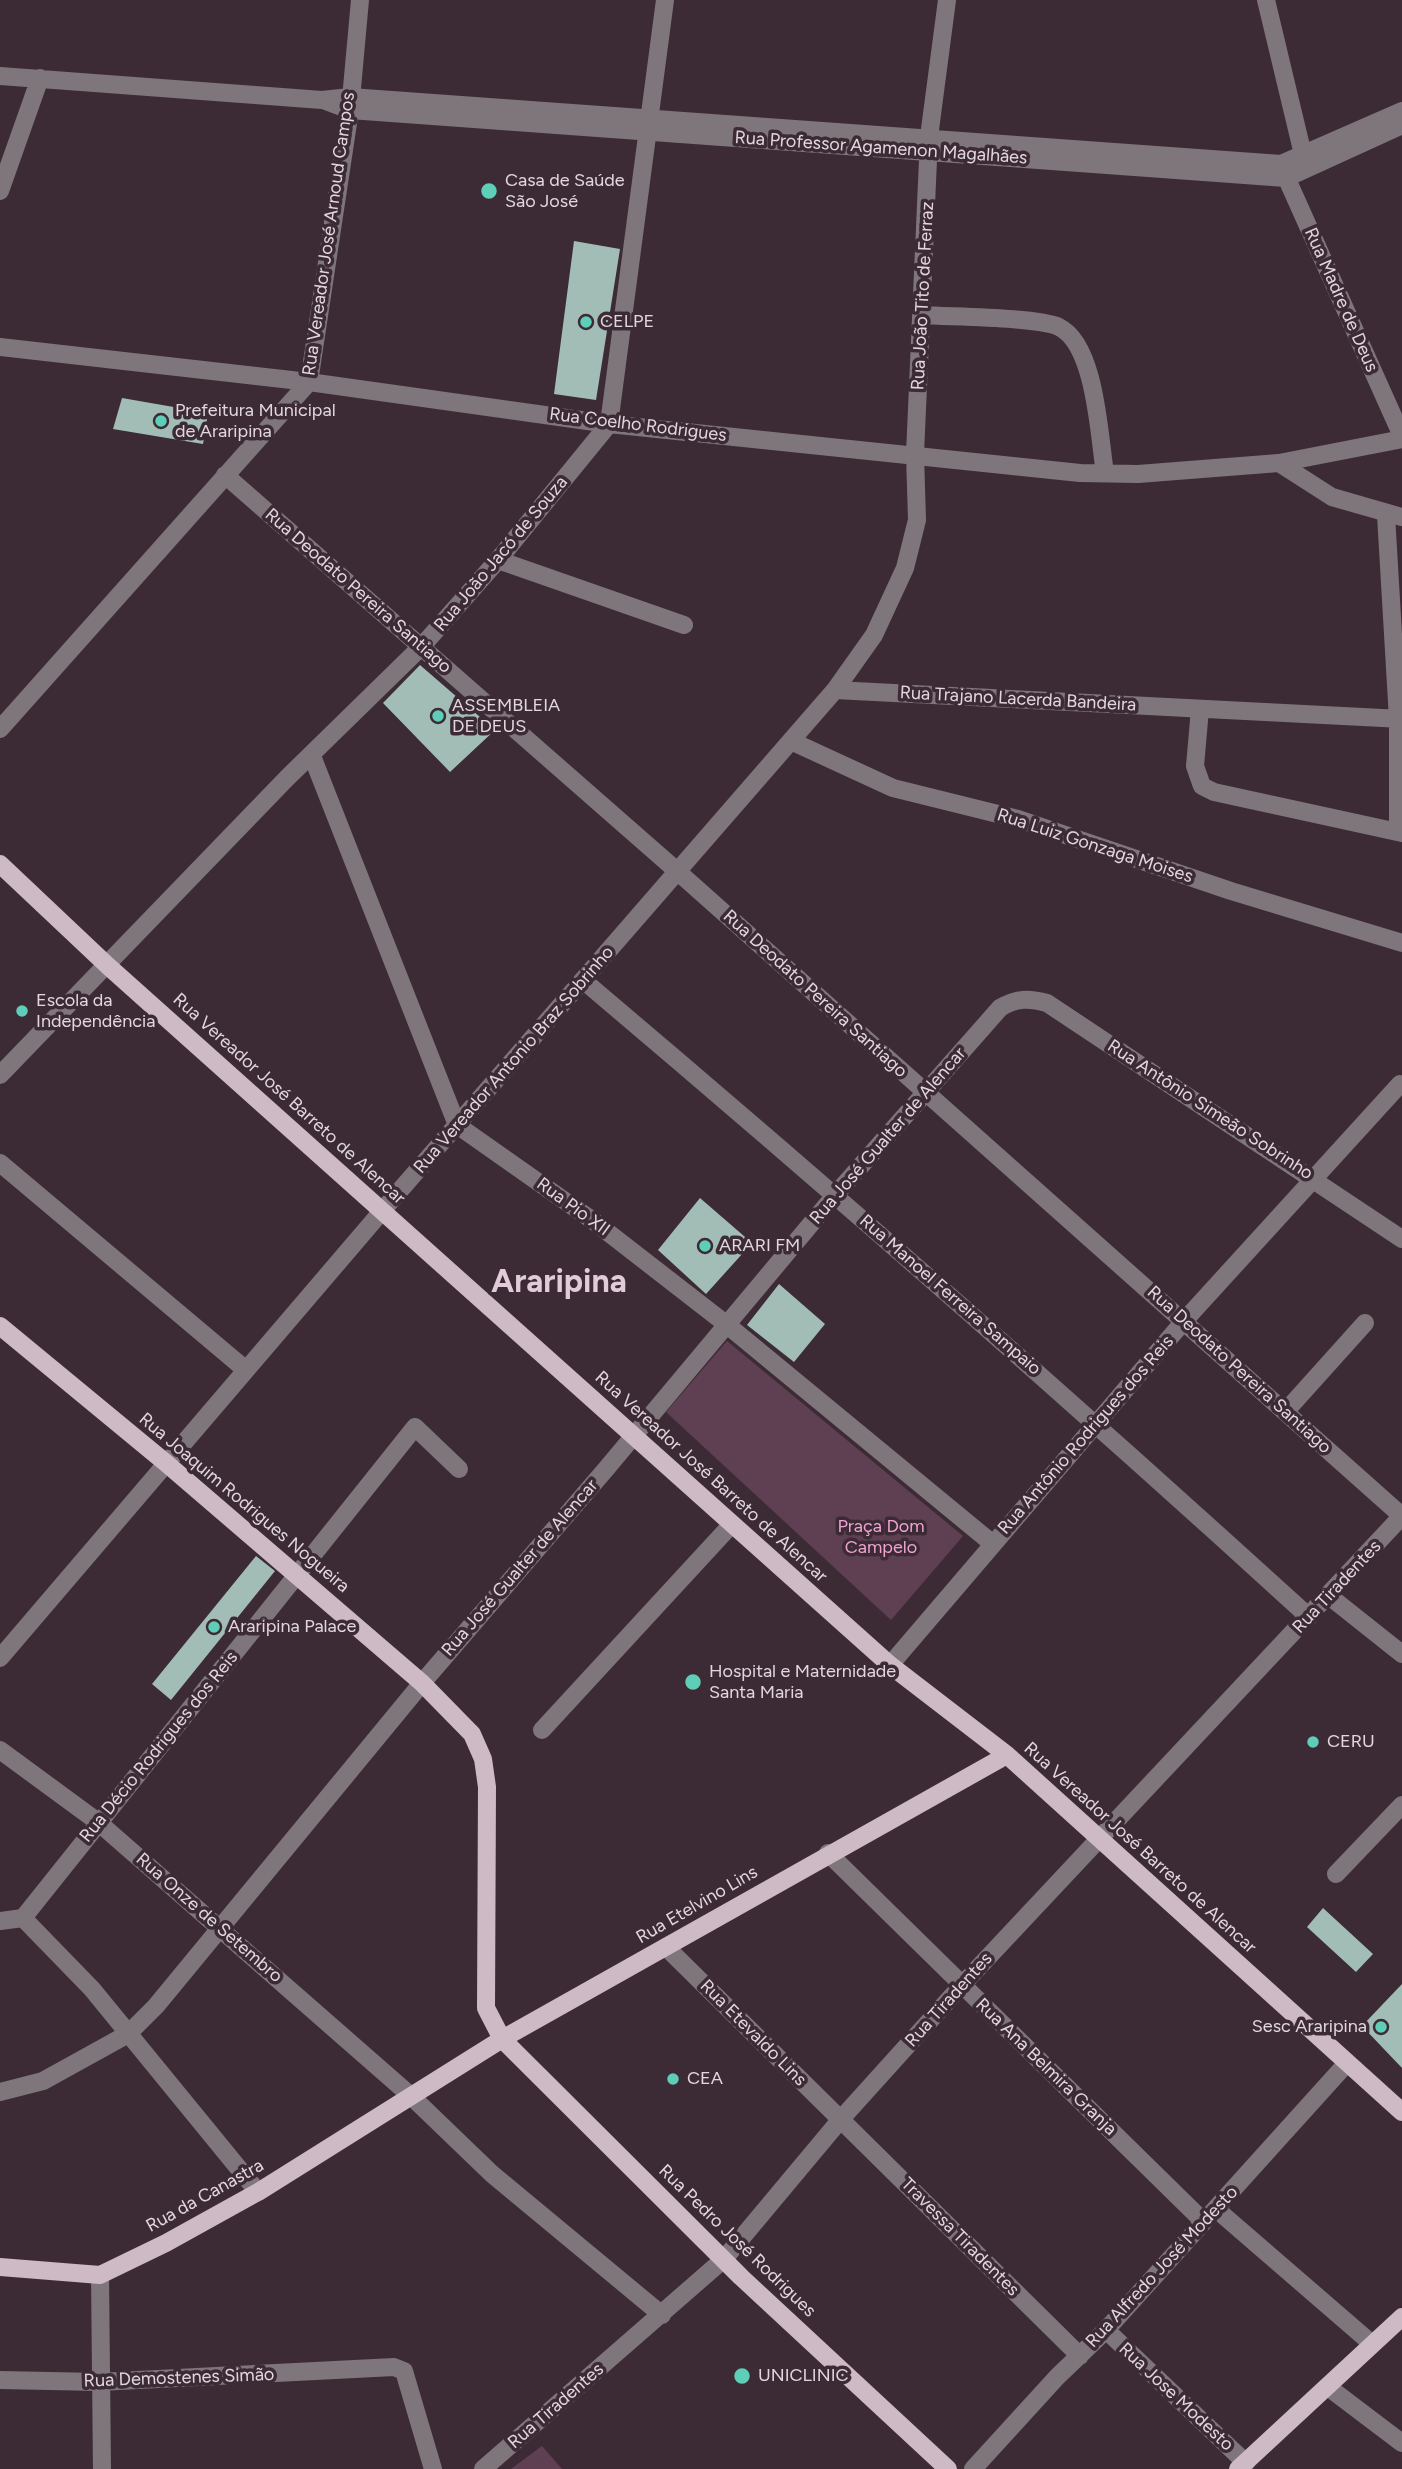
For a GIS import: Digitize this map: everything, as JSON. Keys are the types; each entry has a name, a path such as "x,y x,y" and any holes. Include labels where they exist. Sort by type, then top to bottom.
{"main road":[{"name":"Rua Vereador José Barreto de Alencar","path":"0,864 107,965 890,1665 1006,1755 1402,2112"},
{"name":"Rua Joaquim Rodrigues Nogueira","path":"0,1326 166,1463 422,1683 472,1734 484,1759 486,1787 486,2008 502,2039"},
{"name":"Rua Etelvino Lins","path":"411,2096 502,2039 1006,1755"},
{"name":"Rua Pedro José Rodrigues","path":"502,2039 724,2259 947,2469"},
{"name":"Rua da Canastra","path":"100,2275 258,2192 411,2096"},
{"path":"0,2267 100,2275"},
{"path":"1242,2466 1402,2317"}],"street":[{"name":"Rua Vereador José Arnoud Campos","path":"0,729 309,382 350,104 359,0"},
{"path":"609,424 665,0"},
{"name":"Rua João Tito de Ferraz","path":"915,454 929,145 947,0"},
{"path":"1266,0 1304,163"},
{"path":"0,76 40,78 0,191"},
{"name":"Rua Professor Agamenon Magalhães","path":"40,78 350,104 650,123 929,145 982,143 1283,171 1402,125"},
{"name":"Rua Professor Agamenon Magalhães","path":"1304,163 1402,111"},
{"name":"Rua Madre de Deus","path":"1283,171 1402,438"},
{"path":"923,314 1031,323 1058,327 1069,335 1087,366 1105,473"},
{"name":"Rua Coelho Rodrigues","path":"0,347 309,382 609,424 1105,473 1138,474 1279,463 1402,438"},
{"name":"Rua João Jacó de Souza","path":"0,1074 287,778 422,646 498,560 609,424"},
{"name":"Rua Vereador Antonio Braz Sobrinho","path":"0,1658 382,1211 835,690 874,635 905,568 917,520 915,454"},
{"path":"1200,709 1195,766 1202,786 1213,792 1400,833 1400,719 1394,516 1332,497 1279,463"},
{"name":"Rua Deodato Pereira Santiago","path":"225,475 677,871 1402,1516"},
{"path":"498,560 684,625"},
{"name":"Rua Trajano Lacerda Bandeira","path":"835,690 1400,719"},
{"name":"Rua Luiz Gonzaga Moises","path":"791,741 893,788 1018,819 1231,891 1402,943"},
{"path":"312,756 457,1125"},
{"name":"Rua Manoel Ferreira Sampaio","path":"584,981 836,1194 1096,1423 1309,1618"},
{"name":"Rua Antônio Simeão Sobrinho","path":"1011,1001 1030,999 1047,1003 1402,1239"},
{"name":"Rua José Gualter de Alencar","path":"0,2092 43,2081 128,2034 182,1976 219,1926 422,1683 836,1194 1000,1008 1011,1001"},
{"name":"Rua Antônio Rodrigues dos Reis","path":"890,1665 1184,1321 1399,1084"},
{"name":"Rua Pio XII","path":"457,1125 592,1220 726,1324 993,1544"},
{"path":"0,1163 246,1370"},
{"path":"1285,1412 1365,1323"},
{"name":"Rua Décio Rodrigues dos Reis","path":"23,1918 415,1427 459,1469"},
{"name":"Rua Tiradentes","path":"483,2469 724,2259 841,2119 962,1985 1402,1516"},
{"path":"542,1730 732,1524"},
{"path":"1329,1596 1402,1654"},
{"name":"Rua Onze de Setembro","path":"0,1750 98,1822 411,2096 492,2174 662,2315"},
{"path":"1336,1874 1402,1805"},
{"name":"Rua Ana Belmira Granja","path":"828,1853 962,1985 1210,2215 1371,2343"},
{"path":"0,1921 23,1918 92,1989 258,2192"},
{"name":"Rua Etevaldo Lins","path":"666,1947 841,2119"},
{"name":"Rua Alfredo José Modesto","path":"973,2469 1106,2330 1347,2063"},
{"name":"Travessa Tiradentes","path":"841,2119 1080,2356"},
{"path":"100,2275 99,2382 102,2469"},
{"name":"Rua Jose Modesto","path":"1106,2330 1242,2466"},
{"name":"Rua Demostenes Simão","path":"0,2380 99,2382 218,2378 383,2365 404,2371 433,2469"},
{"path":"1328,2387 1402,2443"}],"green space":[{"name":"Praça Dom Campelo","path":"727,1341 963,1536 891,1620 666,1412"},
{"path":"542,2446 562,2469 511,2469"}],"building":[{"name":"CELPE","path":"574,241 620,249 596,400 554,394"},
{"name":"Prefeitura Municipal de Araripina","path":"122,398 208,413 203,444 113,429"},
{"name":"ASSEMBLEIA DE DEUS","path":"420,665 495,730 450,772 383,703"},
{"name":"ARARI FM","path":"700,1198 752,1243 706,1294 658,1250"},
{"path":"779,1284 825,1324 794,1362 747,1325"},
{"name":"Araripina Palace","path":"256,1556 275,1571 171,1700 152,1684"},
{"path":"1323,1908 1373,1954 1356,1972 1307,1927"},
{"name":"Sesc Araripina","path":"1402,1984 1402,2068 1362,2026"}],"place":[{"name":"Casa de Saúde São José","path":"489,191"},
{"name":"CELPE","path":"586,322"},
{"name":"Prefeitura Municipal de Araripina","path":"161,421"},
{"name":"ASSEMBLEIA DE DEUS","path":"438,716"},
{"name":"Escola da Independência","path":"22,1011"},
{"name":"ARARI FM","path":"705,1246"},
{"name":"Araripina Palace","path":"214,1627"},
{"name":"Hospital e Maternidade Santa Maria","path":"693,1682"},
{"name":"CERU","path":"1313,1742"},
{"name":"Sesc Araripina","path":"1381,2027"},
{"name":"CEA","path":"673,2079"},
{"name":"UNICLINIC","path":"742,2376"}],"district":[{"name":"Araripina","path":"559,1283"}]}
